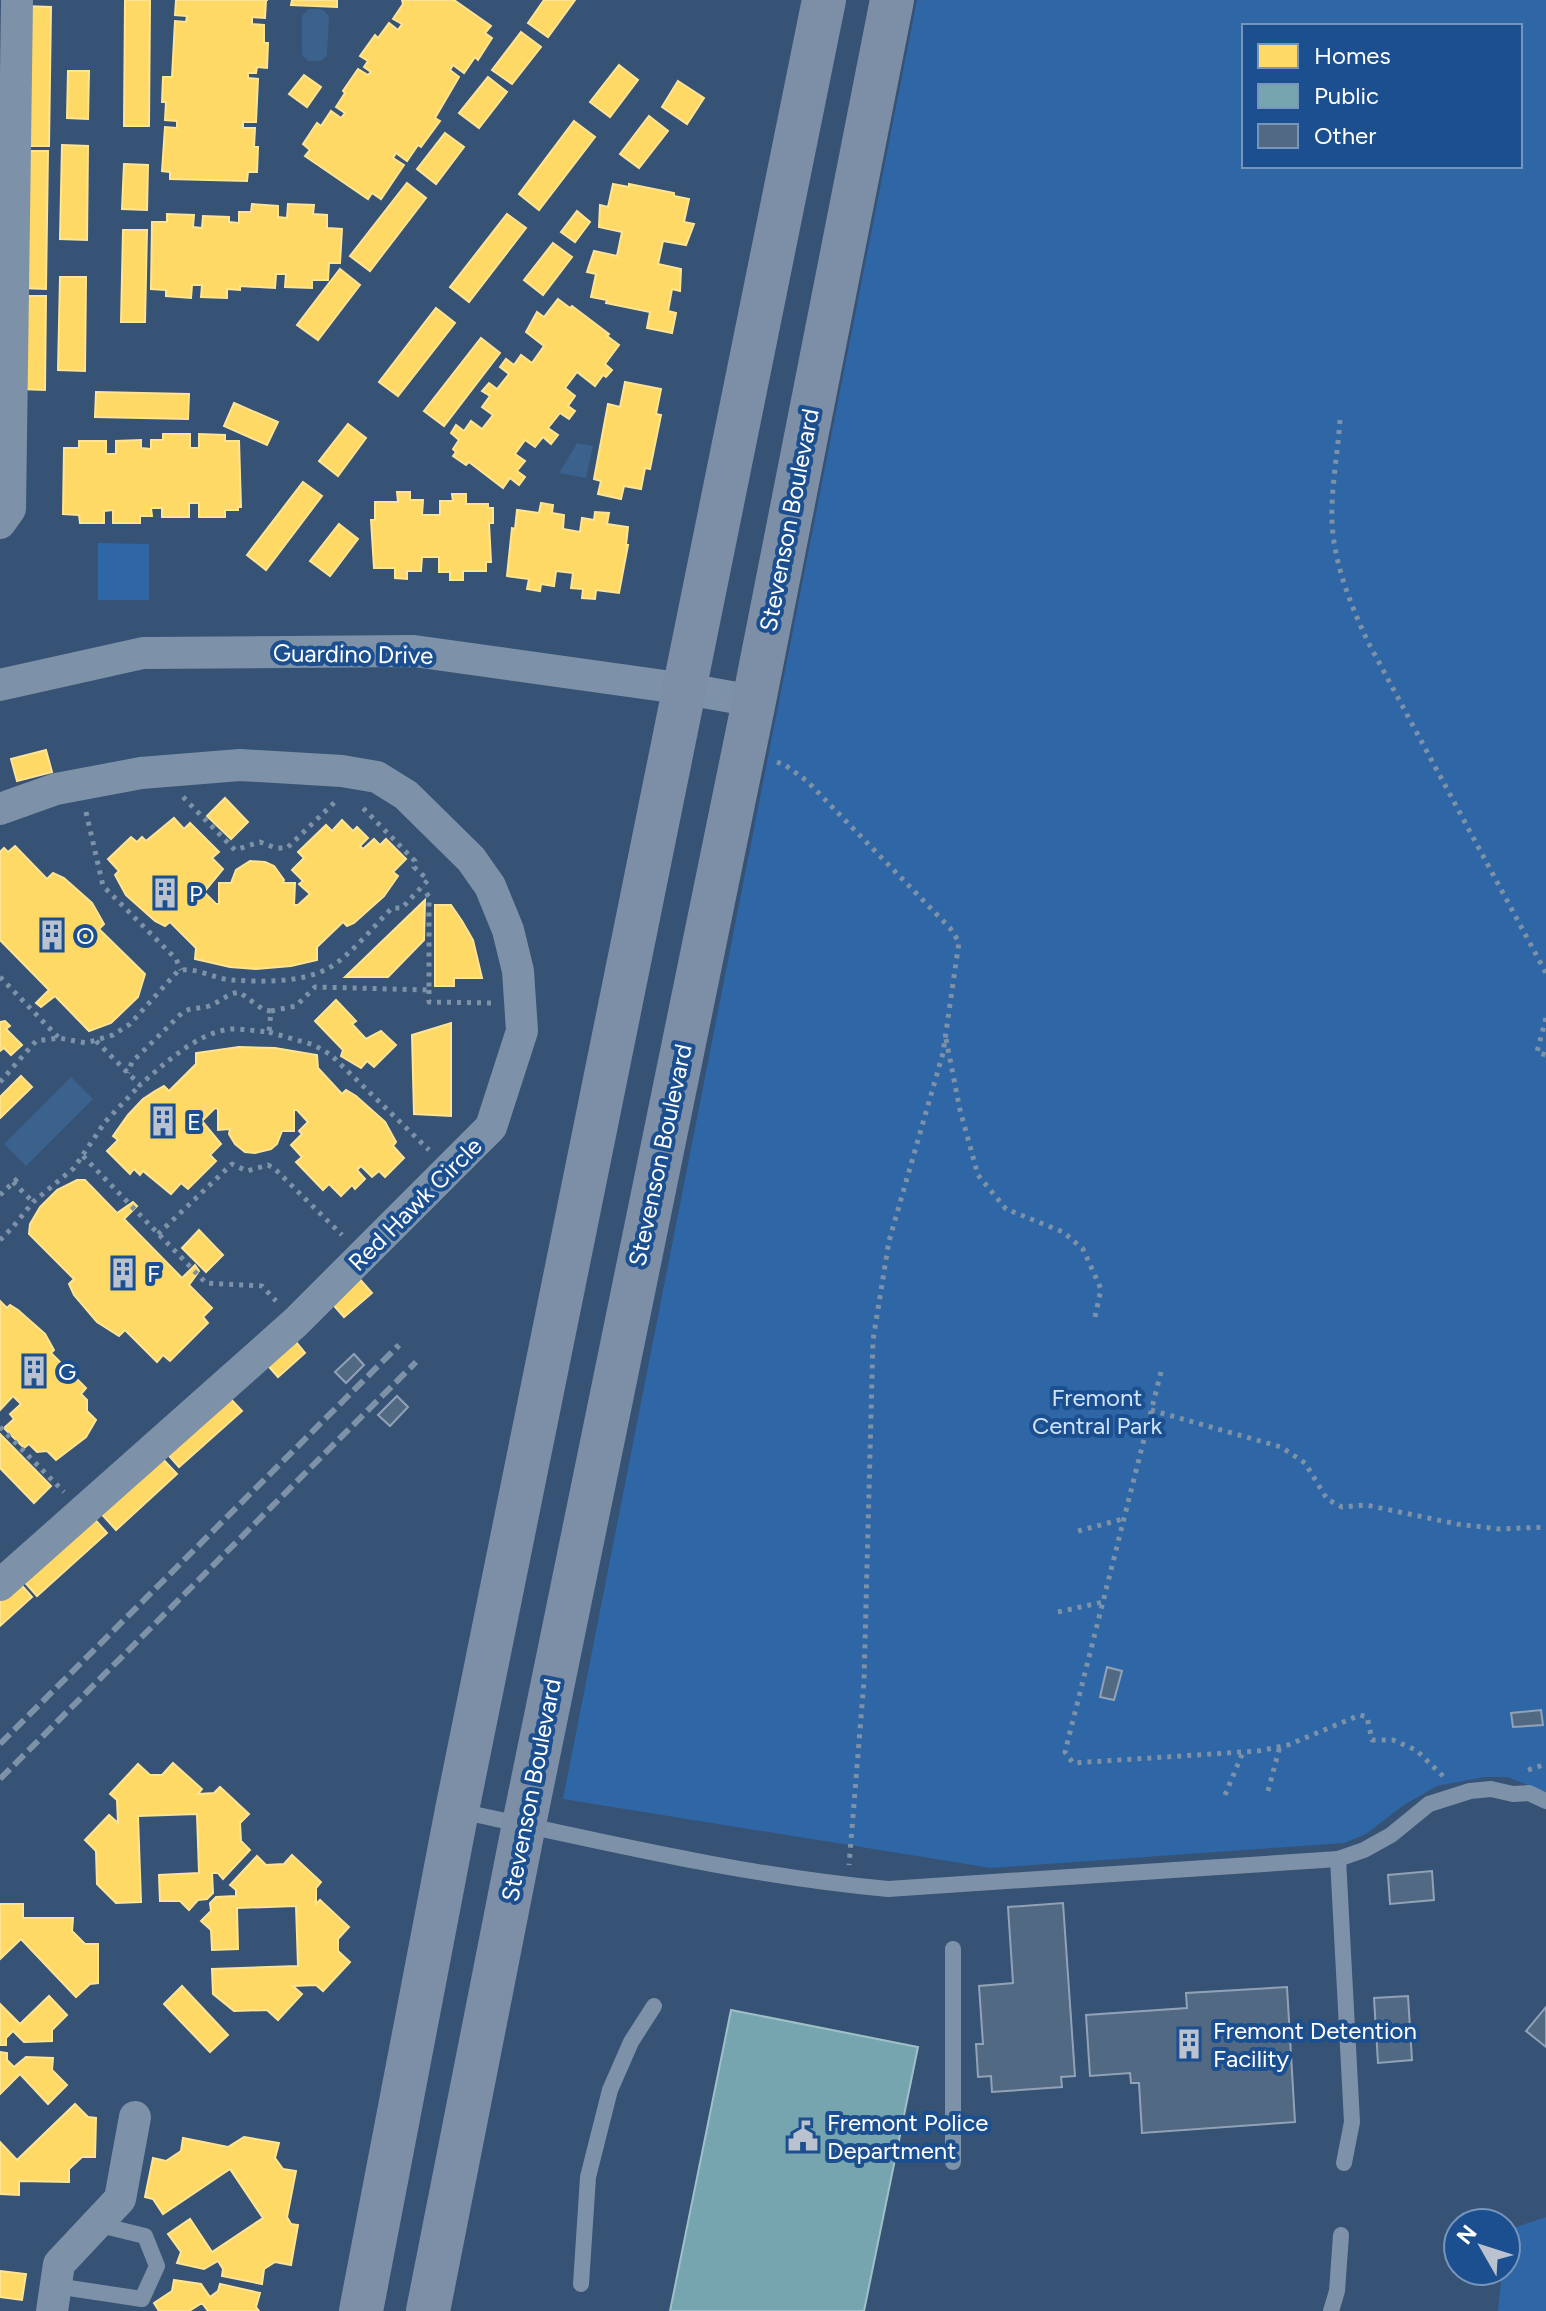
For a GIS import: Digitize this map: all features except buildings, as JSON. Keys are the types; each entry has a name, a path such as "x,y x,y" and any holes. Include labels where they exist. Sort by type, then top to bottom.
{"main road":[{"path":"361,2311 457,1810 824,0"},
{"name":"Stevenson Boulevard","path":"428,2311 524,1824 754,701 892,0"}],"street":[{"path":"0,523 10,509 8,52 17,0"},
{"name":"Guardino Drive","path":"0,685 143,653 414,651 754,701"},
{"name":"Red Hawk Circle","path":"0,809 56,789 141,773 240,765 342,783 377,777 406,795 471,859 490,886 508,930 518,971 522,1031 491,1127 296,1322 0,1585"},
{"path":"54,2299 59,2264 120,2199 135,2117"}],"lane":[{"path":"457,1810 703,1862 821,1883 888,1889 1338,1859 1364,1850 1391,1835 1429,1804 1470,1791 1491,1789 1513,1794 1529,1793 1546,1801"},
{"path":"1338,1859 1352,2122 1344,2163"},
{"path":"953,1949 953,2162"},
{"path":"581,2284 588,2177 610,2090 631,2042 654,2006"},
{"path":"54,2299 142,2299 157,2266 145,2236 96,2224"},
{"path":"1331,2311 1337,2291 1341,2235"}],"path":[{"path":"1340,420 1331,508 1335,552 1349,600 1368,642 1546,973"},
{"path":"774,761 807,781 950,928 959,942 943,1053 889,1241 873,1340 864,1681 847,1885"},
{"path":"0,1082 36,1041 59,1038 86,1043 113,1035 130,1024 169,978 181,970 230,980 304,976 330,967 392,908 402,908 428,880 414,867 415,861 350,797 342,783 287,848 260,842 235,850 182,796 173,796"},
{"path":"79,784 103,886 176,959 181,970"},
{"path":"423,888 429,897 429,1002 520,1003"},
{"path":"304,976 315,987 429,990"},
{"path":"0,977 59,1038"},
{"path":"230,980 230,993"},
{"path":"128,1073 132,1062 183,1012 191,1008 210,1006 230,993 244,994 264,1010 271,1011 296,1006 315,987"},
{"path":"269,1032 271,1011"},
{"path":"1546,1018 1537,1052 1546,1055"},
{"path":"0,1240 33,1202 83,1156 105,1122 140,1085 185,1049 228,1029 269,1032 314,1045 331,1055 449,1169"},
{"path":"945,1034 960,1110 978,1175 1006,1209 1063,1232 1083,1249 1101,1289 1095,1317"},
{"path":"96,1041 140,1085"},
{"path":"83,1156 206,1283 262,1286 296,1322"},
{"path":"158,1234 232,1164 247,1171 268,1165 363,1256"},
{"path":"0,1195 20,1176"},
{"path":"13,1182 33,1202"},
{"path":"1161,1372 1065,1752 1073,1763 1243,1752 1280,1746 1360,1715 1367,1717 1372,1740 1393,1740 1405,1744 1416,1750 1441,1777 1455,1774"},
{"path":"1151,1410 1281,1447 1305,1463 1327,1499 1342,1507 1366,1505 1457,1524 1499,1529 1546,1527"},
{"path":"0,1427 82,1511"},
{"path":"1078,1531 1124,1519"},
{"path":"1058,1612 1103,1602"},
{"path":"1268,1791 1280,1746"},
{"path":"1225,1795 1243,1752"},
{"path":"1525,1771 1546,1764"}],"green space":[{"name":"Fremont Central Park","path":"917,0 1546,0 1546,1792 1507,1777 1485,1777 1437,1786 1404,1805 1366,1834 1344,1843 991,1868 563,1799"},
{"path":"98,543 149,544 149,600 98,600"},
{"path":"1546,2217 1546,2311 1498,2311 1500,2287 1522,2287 1522,2225"}],"shaded area":[{"path":"309,9 322,9 329,16 327,55 321,61 308,61 302,55 302,16"},
{"path":"577,443 593,446 586,478 559,473"},
{"path":"71,1077 93,1099 26,1166 4,1144"}],"railway":[{"path":"0,1744 399,1345"},
{"path":"0,1779 416,1362"}],"place":[{"name":"P","path":"165,893"},
{"name":"O","path":"52,935"},
{"name":"E","path":"163,1121"},
{"name":"F","path":"123,1273"},
{"name":"G","path":"34,1371"},
{"name":"Fremont Detention Facility","path":"1189,2044"},
{"name":"Fremont Police Department","path":"803,2136"}]}
